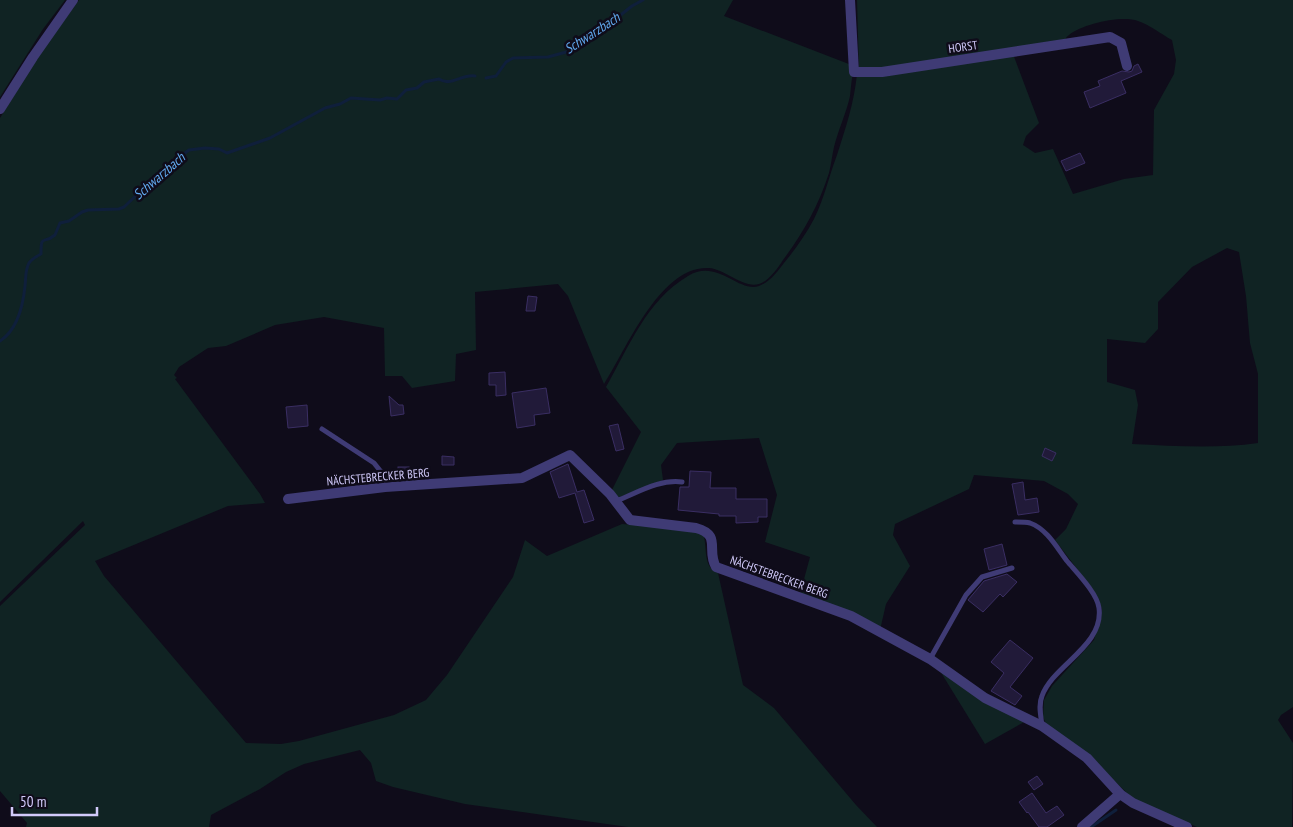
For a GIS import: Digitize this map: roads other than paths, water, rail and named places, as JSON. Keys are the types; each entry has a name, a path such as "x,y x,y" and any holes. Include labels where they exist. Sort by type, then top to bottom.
{"street":[{"path":"0,109 33,57 73,0"},
{"name":"HORST","path":"850,0 854,72 882,72 1110,37 1121,43 1127,66"},
{"name":"NÄCHSTEBRECKER BERG","path":"288,499 385,487 522,478 570,455 615,501 630,520 704,530 710,534 712,560 716,568 851,616 930,659 985,698 1042,726 1087,758 1120,794 1133,803 1187,827"},
{"path":"1082,827 1120,794"}],"lane":[{"path":"322,429 374,463 382,473 385,487"},
{"path":"615,501 660,483 682,482"},
{"path":"1015,522 1030,523 1044,532 1092,593 1099,608 1092,638 1050,682 1042,696 1040,711 1042,726"},
{"path":"930,659 966,595 982,577 1012,568"}],"waterway":[{"name":"Schwarzbach","path":"486,78 496,76 506,62 513,58 548,57 570,51 600,26 613,21 643,0"},
{"name":"Schwarzbach","path":"0,341 11,331 18,317 23,301 26,271 29,263 41,254 42,241 55,235 60,223 69,221 82,212 124,207 166,167 189,150 219,149 227,153 270,138 325,108 340,104 351,98 397,99 406,90 417,88 424,82 439,79 448,82 475,76"},
{"path":"1091,827 1116,810"}]}
